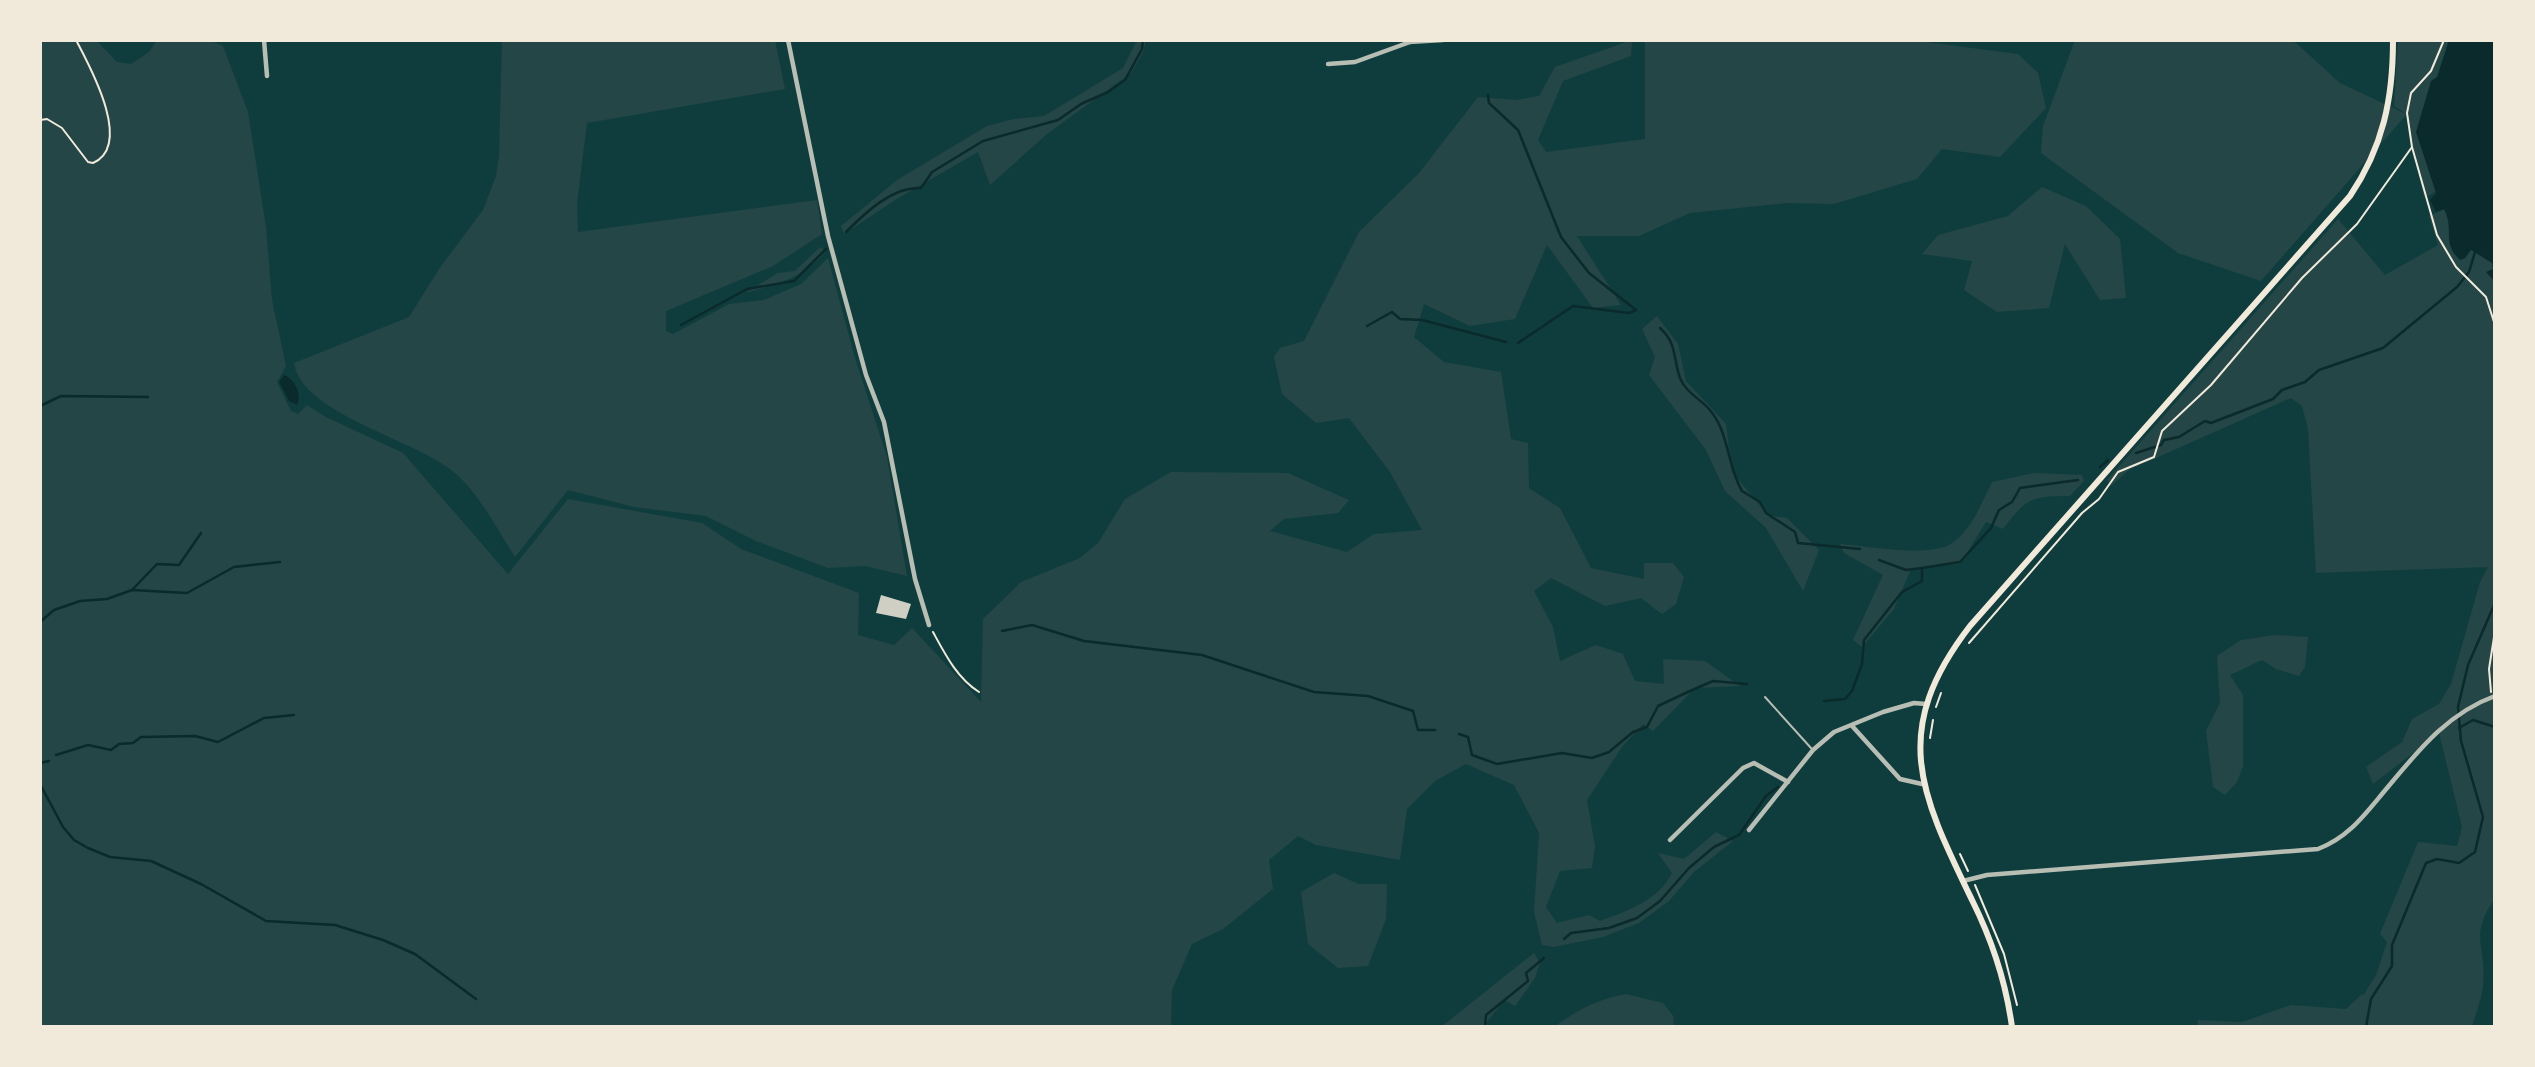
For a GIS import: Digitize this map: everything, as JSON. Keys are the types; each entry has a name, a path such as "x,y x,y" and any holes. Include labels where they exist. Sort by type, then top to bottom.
{"main road":[{"path":"2012,1027 1996,957 1937,829 1922,784 1920,744 1926,705 1941,667 1970,626 2350,196 2364,176 2383,133 2392,86 2393,40"}],"street":[{"path":"264,40 267,76"},
{"path":"788,40 828,236 866,375 884,422 915,579 929,625"},
{"path":"1328,64 1356,62 1408,41 1443,40"},
{"path":"1962,881 1987,874 2318,849 2349,833 2421,747 2454,718 2493,696"},
{"path":"1749,830 1813,750 1834,732 1883,712 1914,703 1926,705"},
{"path":"1853,726 1900,779 1922,784"},
{"path":"1670,841 1743,768 1754,763 1788,782"}],"lane":[{"path":"1765,697 1813,750"}],"path":[{"path":"40,120 47,118 62,128 88,162 93,163 104,156 109,112 76,40"},
{"path":"2444,40 2431,71 2411,93 2407,113 2412,147 2437,235 2446,256 2486,297 2495,325"},
{"path":"1962,652 2108,488 2118,472 2154,457 2157,439 2211,385 2302,278 2357,224 2412,147"},
{"path":"929,625 948,659 969,685 979,692"},
{"path":"2493,696 2489,670 2495,631"},
{"path":"1929,744 1941,693"}],"shaded area":[{"path":"40,40 96,40 117,62 131,64 149,52 157,40 209,40 223,46 248,112 266,227 272,300 286,366 277,382 291,411 298,414 307,405 326,417 403,453 508,574 568,499 702,523 741,549 859,593 858,635 894,645 912,628 981,702 983,619 1021,582 1080,558 1098,543 1125,499 1171,472 1288,473 1349,500 1338,513 1284,519 1270,531 1347,552 1374,534 1422,530 1390,472 1349,418 1316,423 1282,394 1274,357 1280,348 1304,341 1359,232 1419,173 1478,97 1516,100 1539,96 1555,67 1632,40 1631,56 1563,81 1538,140 1546,152 1645,139 1645,40 1911,40 2018,54 2038,73 2046,108 2000,157 1942,149 1917,179 1834,204 1787,203 1690,213 1639,236 1577,236 1621,305 1593,308 1547,245 1515,319 1470,326 1424,304 1414,337 1444,362 1501,372 1511,439 1528,443 1529,488 1560,508 1591,568 1644,579 1644,563 1673,563 1684,577 1676,604 1662,614 1641,598 1605,606 1551,578 1534,591 1553,627 1560,661 1596,645 1623,654 1635,681 1664,684 1663,659 1705,661 1740,686 1695,688 1653,731 1643,724 1622,747 1587,800 1595,846 1592,868 1560,871 1546,907 1557,923 1589,915 1600,921 1650,898 1659,891 1672,873 1658,853 1684,859 1716,832 1733,841 1694,872 1669,901 1639,923 1603,937 1554,947 1542,945 1534,912 1539,833 1514,785 1466,764 1435,781 1407,809 1400,860 1316,845 1298,836 1269,860 1273,889 1223,929 1192,944 1172,990 1171,1027 40,1027"},
{"path":"502,40 775,40 785,89 587,123 577,204 578,232 817,200 822,234 773,266 666,311 666,331 673,334 729,304 764,300 801,284 828,258 855,358 887,457 907,576 865,566 828,568 756,541 706,516 634,507 568,490 515,557 480,502 455,473 415,449 338,412 301,381 294,363 409,317 439,269 483,210 496,176 499,156"},
{"path":"1137,40 1146,40 1143,52 1131,73 1047,134 990,185 978,152 895,200 844,234 841,226 897,180 987,126 1014,119 1044,116 1123,68"},
{"path":"2075,40 2288,40 2296,43 2340,83 2406,114 2394,106 2398,40 2495,40 2495,899 2482,922 2480,932 2483,984 2472,1027 2197,1027 2198,1020 2242,1022 2291,1005 2346,1009 2362,994 2363,996 2376,975 2387,942 2380,934 2418,842 2457,846 2462,827 2439,733 2373,784 2366,767 2402,742 2412,719 2439,704 2451,684 2480,582 2488,567 2316,573 2308,429 2302,406 2291,398 2129,470 2111,486 2107,480 2338,219 2385,275 2438,245 2429,216 2445,209 2437,191 2424,198 2406,115 2261,281 2178,253 2041,153 2043,126"},
{"path":"2449,40 2495,40 2495,282 2486,272 2493,269 2492,263 2471,250 2460,260 2454,254 2449,242 2444,209 2436,212 2430,200 2436,193 2416,132 2431,81 2437,77"},
{"path":"2042,187 2086,206 2120,239 2126,298 2100,300 2065,244 2049,308 1997,312 1964,290 1972,261 1922,254 1938,235 2008,216"},
{"path":"820,247 826,251 809,268 779,283 745,293 778,273 795,271"},
{"path":"1657,316 1678,344 1686,381 1726,424 1732,472 1768,515 1787,518 1819,550 1803,591 1766,528 1725,491 1706,450 1649,375 1655,357 1642,329"},
{"path":"284,375 296,388 299,397 297,405 289,401 279,382"},
{"path":"2034,473 2082,475 2084,481 2070,496 2038,498 2024,505 2003,529 1986,522 1960,564 1911,569 1894,609 1862,647 1853,640 1883,575 1844,553 1840,544 1911,550 1949,545 1969,526 1992,482"},
{"path":"2275,635 2308,637 2305,667 2299,676 2276,669 2262,660 2230,675 2243,695 2243,766 2237,782 2225,795 2213,787 2206,731 2220,703 2217,656 2241,640"},
{"path":"1334,873 1359,884 1387,884 1386,919 1368,966 1338,968 1308,944 1301,892"},
{"path":"1534,953 1540,963 1535,978 1515,1006 1504,1000 1483,1027 1441,1027"},
{"path":"1626,994 1663,1003 1674,1017 1673,1027 1554,1027 1588,1006"}],"building":[{"path":"881,595 911,604 906,619 876,613"}],"waterway":[{"path":"846,232 880,202 900,191 921,188 932,172 983,141 1058,120 1081,104 1108,92 1125,80 1142,49 1143,40"},
{"path":"1488,95 1489,103 1518,130 1561,237 1589,273 1636,310"},
{"path":"681,325 747,289 794,281 826,249"},
{"path":"2136,453 2161,445 2164,440 2179,437 2205,421 2211,423 2273,399 2282,390 2305,382 2319,370 2383,348 2457,287 2469,272 2475,252"},
{"path":"1518,343 1573,306 1629,313 1636,310"},
{"path":"1367,326 1392,312 1400,319 1422,320 1506,342"},
{"path":"1660,328 1672,345 1683,384 1709,409 1718,423 1742,491 1760,502 1766,513 1795,532 1798,543 1860,549"},
{"path":"40,406 61,396 148,397"},
{"path":"2100,467 2108,460"},
{"path":"1824,701 1845,699 1852,691 1862,664 1864,640 1902,592 1922,581 1922,568 1960,562 1991,528 1999,510 2012,502 2020,488 2078,480"},
{"path":"132,590 157,564 179,565 201,533"},
{"path":"1879,560 1906,570 1922,568"},
{"path":"40,622 54,610 80,601 107,599 132,590 187,593 234,567 280,562"},
{"path":"2366,1027 2371,999 2392,966 2392,945 2426,863 2437,859 2459,863 2475,852 2483,817 2461,741 2458,707 2468,665 2495,603"},
{"path":"1002,631 1032,625 1084,641 1202,655 1314,692 1368,696 1413,711 1418,730 1435,730"},
{"path":"1459,734 1468,737 1472,755 1497,764 1562,753 1592,758 1609,752 1633,732 1647,727 1658,706 1713,681 1747,684"},
{"path":"56,755 88,745 111,750 119,744 133,743 141,737 195,736 218,742 264,718 294,715"},
{"path":"2459,728 2473,720 2495,727"},
{"path":"40,763 49,761"},
{"path":"40,784 63,827 74,840 88,848 110,857 151,861 201,884 266,921 335,925 383,940 415,954 476,999"},
{"path":"1564,939 1571,933 1609,928 1637,918 1660,901 1689,868 1714,847 1739,835 1766,796 1778,787"},
{"path":"1485,1027 1486,1015 1528,981 1526,973 1544,958"},
{"path":"2320,1027 2341,1027"}]}
